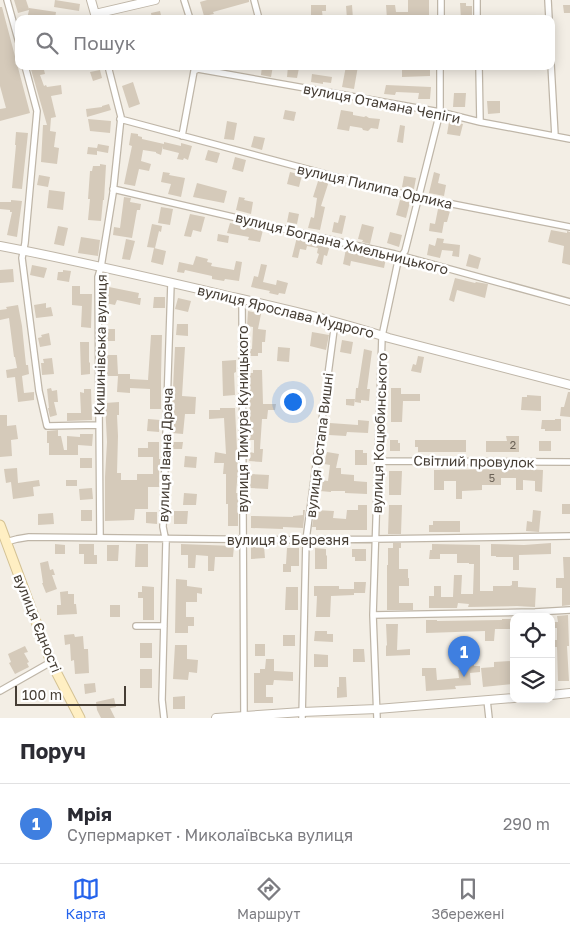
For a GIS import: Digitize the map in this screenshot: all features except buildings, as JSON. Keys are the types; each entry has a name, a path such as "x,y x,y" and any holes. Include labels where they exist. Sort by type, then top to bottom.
{"main road":[{"name":"вулиця Єдності","path":"0,525 51,662 80,718"}],"street":[{"path":"7,0 15,29"},
{"path":"91,0 96,15"},
{"path":"100,15 156,0"},
{"path":"184,0 189,15"},
{"path":"254,0 258,15"},
{"path":"441,0 441,15"},
{"path":"477,0 477,15"},
{"path":"548,0 549,15"},
{"path":"26,70 37,111 22,258 39,391 47,426 99,425"},
{"name":"Кишинівська вулиця","path":"100,538 98,277 113,188 120,119 109,70"},
{"path":"182,136 195,70"},
{"name":"вулиця Отамана Чепіги","path":"209,70 570,138"},
{"name":"вулиця Коцюбинського","path":"377,718 372,615 382,336 398,261 405,251 440,112 440,70"},
{"path":"479,70 480,122"},
{"path":"551,70 555,136"},
{"name":"вулиця Пилипа Орлика","path":"120,119 419,198 570,227"},
{"name":"вулиця Богдана Хмельницького","path":"113,188 402,256 570,302"},
{"name":"вулиця Ярослава Мудрого","path":"0,246 242,299 570,385"},
{"name":"вулиця Івана Драча","path":"164,718 162,700 166,542 163,527 171,283"},
{"name":"вулиця Тимура Куницького","path":"242,299 244,717"},
{"name":"вулиця Остапа Вишні","path":"302,715 306,540 335,322"},
{"name":"Світлий провулок","path":"378,460 570,462"},
{"name":"вулиця 8 Березня","path":"6,542 29,537 306,540 570,536"},
{"path":"372,615 570,610"},
{"path":"136,626 164,626"},
{"path":"0,691 51,662"},
{"path":"555,695 570,693"},
{"path":"216,718 302,715 510,698"},
{"path":"487,700 489,718"}],"place":[{"name":"Мрія","path":"464,677"}]}
